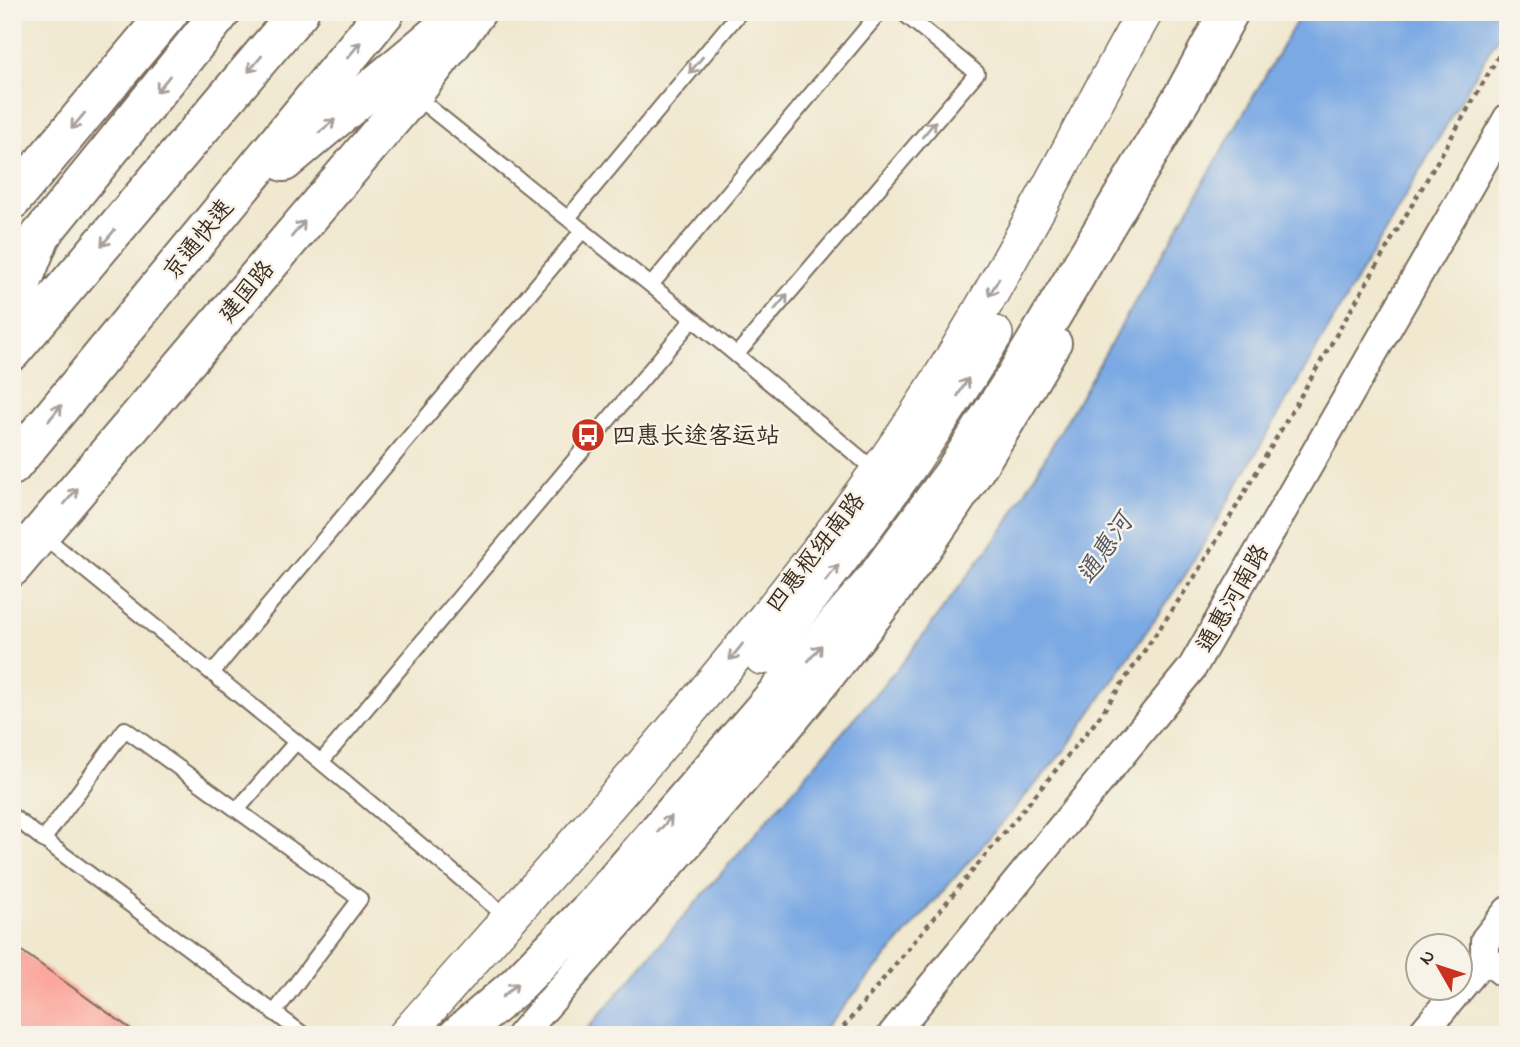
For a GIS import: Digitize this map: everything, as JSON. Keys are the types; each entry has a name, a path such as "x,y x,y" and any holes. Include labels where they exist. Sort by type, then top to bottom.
{"main road":[{"path":"12,200 169,12"},
{"path":"12,270 221,12"},
{"path":"12,351 299,12"},
{"name":"京通快速","path":"12,466 385,12"},
{"path":"201,234 463,12"},
{"name":"建国路","path":"12,567 413,94 476,12"},
{"path":"459,1035 514,987 593,906 874,581 953,474 1012,382 1186,92 1228,12"},
{"path":"12,308 41,235"}],"street":[{"name":"四惠枢纽南路","path":"406,1035 702,694 877,472 984,305 1145,12"},
{"name":"四惠枢纽南路","path":"439,1035 801,612 894,491 960,393 1009,310 1115,106 1169,12"},
{"path":"521,1035 766,754 910,574 1017,413 1246,12"},
{"name":"通惠河南路","path":"892,1035 1192,668 1508,118"},
{"path":"1421,1035 1485,958 1485,940 1508,911"},
{"path":"1485,958 1508,976"}],"lane":[{"path":"568,218 740,12"},
{"path":"651,285 880,12"},
{"path":"737,354 977,73 902,12"},
{"path":"413,94 693,318 877,472"},
{"path":"212,673 583,230"},
{"path":"321,762 693,318"},
{"path":"40,533 321,762 508,919"},
{"path":"43,839 125,729 360,899 274,1013"},
{"path":"237,810 296,742"},
{"path":"12,817 304,1035"}],"path":[{"path":"837,1035 1098,719 1200,569 1508,40"}],"water":[{"name":"通惠河","path":"1302,12 1508,12 1508,19 1186,574 1065,750 819,1035 582,1035 903,662 1008,522"}],"building":[{"path":"12,944 139,1035 12,1035"}],"place":[{"name":"四惠长途客运站","path":"588,435"}]}
